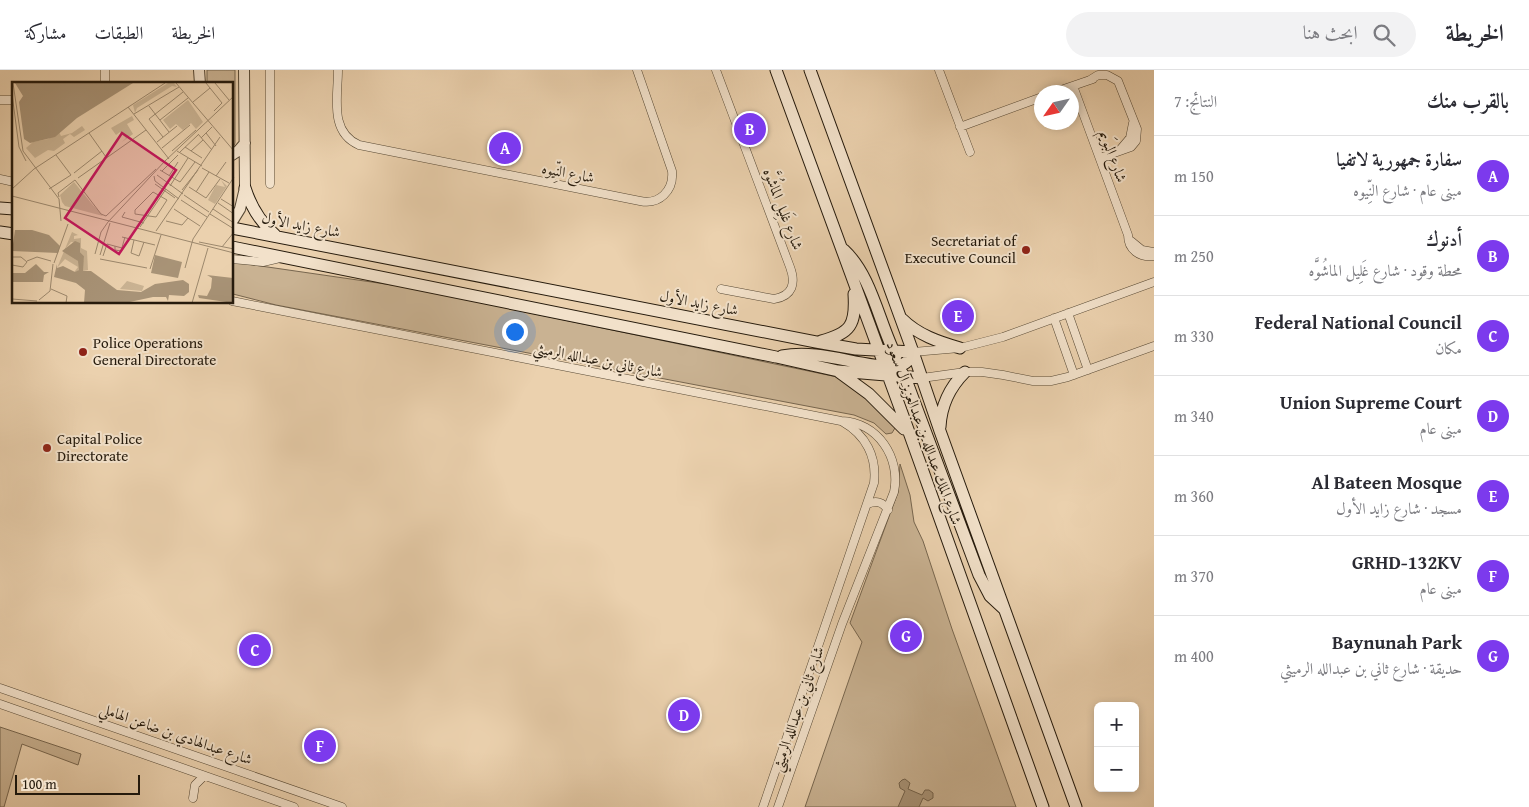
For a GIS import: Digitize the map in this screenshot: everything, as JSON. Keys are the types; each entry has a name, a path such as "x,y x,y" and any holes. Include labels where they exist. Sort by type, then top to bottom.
{"main road":[{"name":"شارع الملك عبدالله بن عبدالعزيز آل سعود","path":"776,70 1042,803"},
{"name":"شارع الملك عبدالله بن عبدالعزيز آل سعود","path":"810,70 1076,807"},
{"path":"245,188 258,216 275,235"},
{"name":"شارع زايد الأول","path":"234,228 816,342 856,349 913,352"},
{"path":"234,247 838,371 885,371 901,366 909,360 913,352"},
{"path":"841,248 852,258 861,271 906,377 985,588 997,604 1005,610"},
{"path":"816,342 839,335 851,324 855,313 854,283"},
{"path":"900,317 921,334 960,348"},
{"path":"878,350 922,378"},
{"path":"776,357 809,354 906,377 922,378"},
{"path":"838,371 869,394 910,435"},
{"path":"940,431 942,410 946,400 955,384 965,372"},
{"path":"1042,803 1050,807"}],"street":[{"path":"234,219 240,209 245,188 244,70"},
{"path":"270,70 270,184"},
{"name":"شارع النِّيوه","path":"338,70 338,121 345,136 359,145 630,200 650,202 660,198 668,191 672,182 672,171 637,70"},
{"name":"شارع غَلِيل الماشُوَّه","path":"716,70 793,280 788,292 782,297 774,299 721,288"},
{"path":"940,70 970,152"},
{"path":"1076,85 1098,75 1107,74 1118,81 1137,129 1136,141 1127,150 1100,158"},
{"path":"960,127 1034,100"},
{"name":"شارع البوَيم","path":"1079,102 1128,235 1137,247 1154,254"},
{"path":"234,154 245,143"},
{"path":"234,259 263,262 281,257"},
{"name":"شارع زايد الأول","path":"913,352 960,348 1003,337 1154,282"},
{"name":"شارع ثاني بن عبدالله الرميثي","path":"234,301 851,422 865,427 879,438 888,450 894,464 896,478 894,492 842,624 778,807"},
{"path":"1068,313 1088,370"},
{"path":"1054,318 1074,375"},
{"path":"922,378 965,372 991,373 1042,382 1060,380 1154,346"},
{"name":"شارع ثاني بن عبدالله الرميثي","path":"763,807 872,491 875,476 872,455 860,435 841,421"},
{"path":"868,504 880,502 888,510"},
{"name":"شارع عبدالهادي بن ضاعن الهاملي","path":"0,688 328,805 342,807"},
{"name":"شارع عبدالهادي بن ضاعن الهاملي","path":"0,704 294,807"},
{"path":"193,798 195,785 204,776"}],"shaded area":[{"path":"207,70 235,70 234,146 234,82 207,82"},
{"path":"234,262 406,287 842,378 877,407 895,428 892,433 886,434 874,423 854,415 276,305 234,294"},
{"path":"900,464 910,495 914,522 923,541 952,629 1016,807 805,807 862,642 850,623 898,492"},
{"path":"0,727 81,754 78,765 22,744 4,807 0,807"},
{"path":"905,779 910,783 908,789 922,795 925,790 929,790 933,793 933,798 928,801 923,798 919,807 898,807 905,791 900,788 899,783"}],"place":[{"name":"أدنوك","path":"750,129"},
{"name":"سفارة جمهورية لاتفيا","path":"505,148"},
{"name":"Secretariat of Executive Council","path":"1026,250"},
{"name":"Al Bateen Mosque","path":"958,316"},
{"name":"Police Operations General Directorate","path":"83,352"},
{"name":"Capital Police Directorate","path":"47,448"},
{"name":"Baynunah Park","path":"906,636"},
{"name":"Federal National Council","path":"255,650"},
{"name":"Union Supreme Court","path":"684,715"},
{"name":"GRHD-132KV","path":"320,746"}]}
